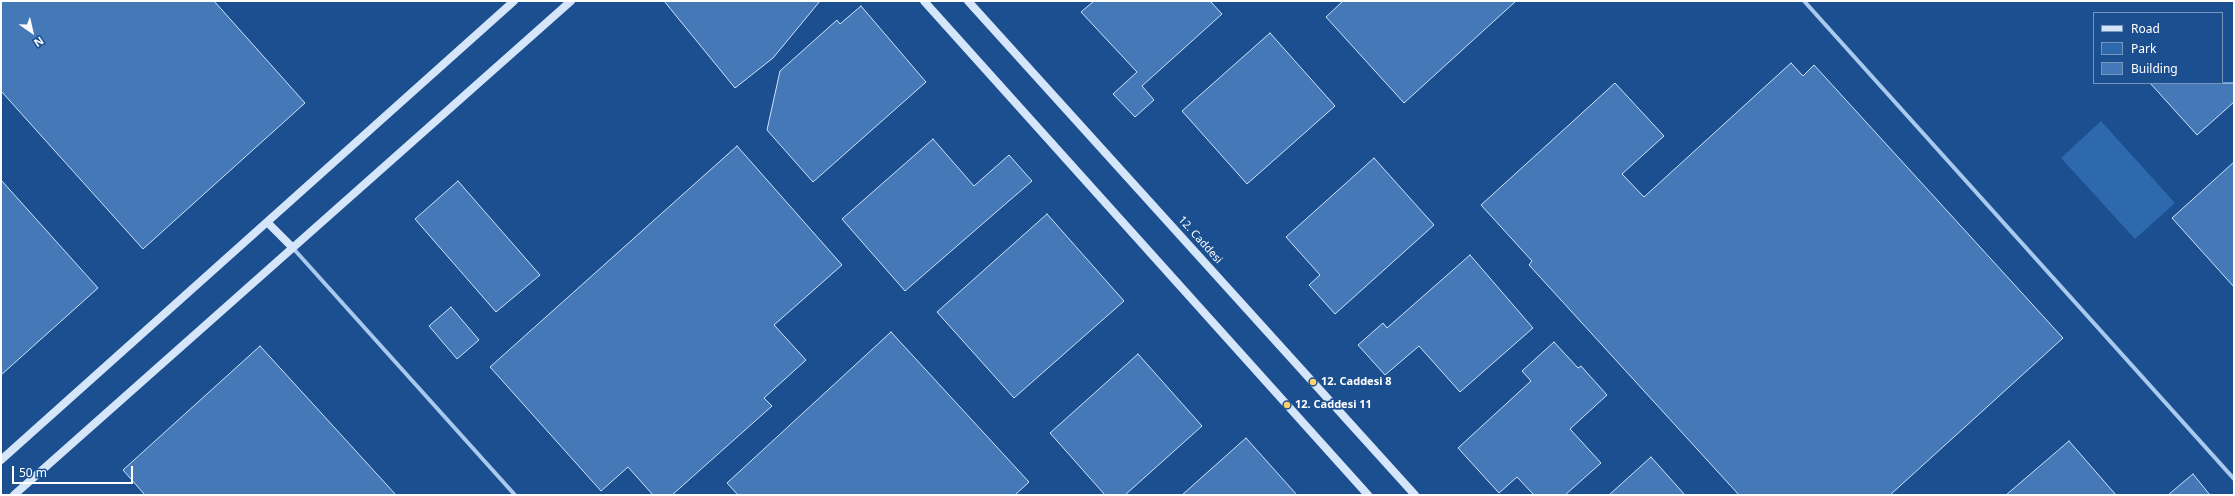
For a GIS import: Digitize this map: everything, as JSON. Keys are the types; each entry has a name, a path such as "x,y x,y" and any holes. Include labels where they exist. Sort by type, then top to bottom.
{"street":[{"path":"1,460 268,223 514,1"},
{"path":"14,495 571,1"},
{"path":"924,1 1368,495"},
{"name":"12. Caddesi","path":"968,1 1415,495"},
{"path":"1804,1 2234,479"},
{"path":"268,223 292,247 515,495"}],"green space":[{"path":"2101,121 2175,203 2135,239 2061,158"}],"building":[{"path":"1,1 214,1 305,103 143,249 1,91"},
{"path":"664,1 820,1 773,58 735,88"},
{"path":"1094,1 1210,1 1222,14 1142,86 1154,100 1135,117 1113,94 1137,72 1081,12"},
{"path":"1343,1 1516,1 1404,103 1326,17"},
{"path":"861,6 926,82 813,182 767,130 780,71 837,20 840,24"},
{"path":"1270,33 1335,106 1247,184 1182,111"},
{"path":"1791,63 1803,76 1814,65 2063,338 1890,495 1739,495 1529,265 1532,261 1481,205 1615,83 1664,136 1622,174 1644,197"},
{"path":"2234,83 2234,102 2197,135 2151,84"},
{"path":"933,139 974,186 1009,155 1032,181 905,291 842,219"},
{"path":"737,146 842,265 774,325 806,360 764,398 772,406 672,495 653,495 628,467 601,491 490,367"},
{"path":"1374,158 1434,225 1335,314 1309,285 1320,275 1286,237"},
{"path":"2234,162 2234,287 2172,218"},
{"path":"1,180 98,288 1,375"},
{"path":"458,181 540,275 496,312 415,219"},
{"path":"1047,214 1124,301 1014,398 937,312"},
{"path":"1470,255 1533,328 1460,392 1419,346 1385,375 1358,345 1383,323 1387,328"},
{"path":"451,307 479,340 457,359 429,326"},
{"path":"891,332 1029,482 1015,495 738,495 727,483"},
{"path":"1554,342 1578,368 1581,366 1607,395 1570,429 1601,463 1565,495 1534,495 1517,477 1499,493 1458,448 1531,381 1522,371"},
{"path":"260,346 396,495 145,495 123,470"},
{"path":"1138,354 1202,426 1125,495 1105,495 1050,433"},
{"path":"1246,438 1297,495 1182,495"},
{"path":"2069,441 2116,495 2006,495"},
{"path":"1651,457 1685,495 1609,495"},
{"path":"2193,474 2210,495 2168,495"}],"place":[{"name":"12. Caddesi 8","path":"1313,382"},
{"name":"12. Caddesi 11","path":"1287,405"}]}
